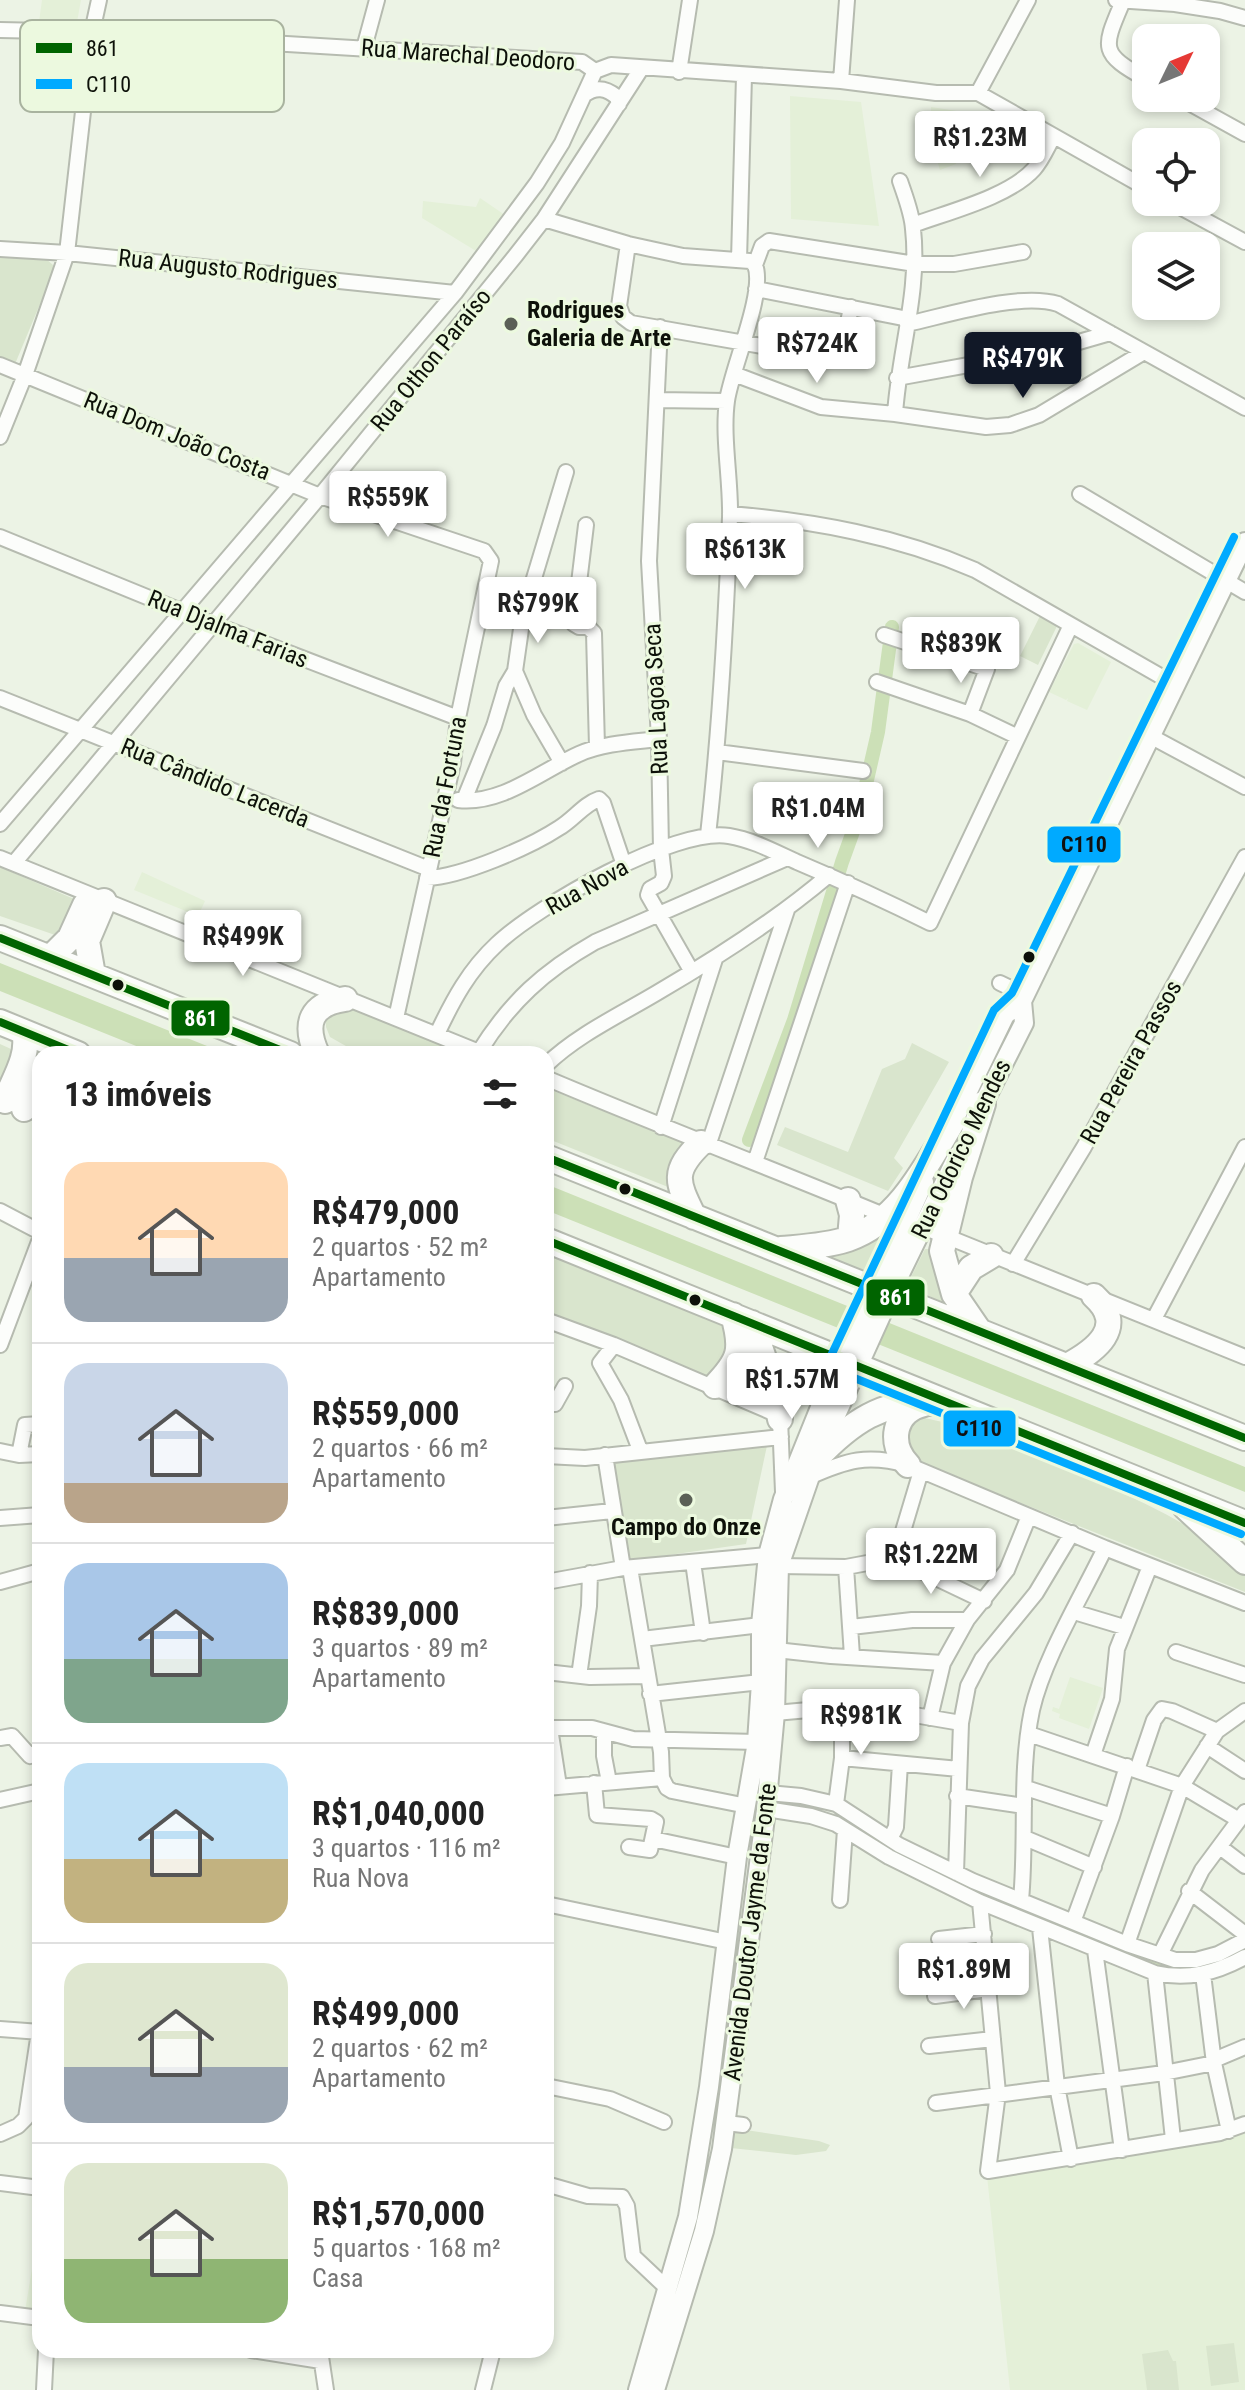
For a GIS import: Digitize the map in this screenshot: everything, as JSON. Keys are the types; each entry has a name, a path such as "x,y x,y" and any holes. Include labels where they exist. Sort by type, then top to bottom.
{"highway":[{"path":"50,958 70,938 97,898"},
{"path":"93,975 87,941 97,898"},
{"path":"0,938 93,975 246,1046"},
{"path":"315,1046 312,1018 323,1005 345,999"},
{"path":"0,1022 51,1046"},
{"path":"17,1106 27,1043 24,1032"},
{"path":"17,1106 32,1081"},
{"path":"980,1331 954,1294 934,1231 983,1104"},
{"path":"776,1250 830,1244 868,1230 886,1216 910,1188 953,1121"},
{"path":"694,1217 680,1185 679,1174 681,1165 705,1145"},
{"path":"554,1160 776,1250 879,1300 980,1331 1245,1438"},
{"path":"848,1200 852,1215 850,1238"},
{"path":"554,1243 742,1319 853,1355 964,1410 1245,1523"},
{"path":"954,1294 971,1268 1002,1260"},
{"path":"1067,1366 1090,1354 1107,1332 1108,1319 1104,1305 1094,1296"},
{"path":"715,1386 737,1360 742,1319"},
{"path":"742,1319 774,1388 780,1428"},
{"path":"812,1468 845,1430 879,1410 905,1403 930,1402 964,1410"},
{"path":"915,1468 899,1456 895,1431 904,1414 917,1405 930,1402"},
{"path":"1164,1491 1245,1562"}],"main road":[{"name":"Rua Odorico Mendes","path":"879,1300 953,1121 1005,1015 1024,998 1245,542"},
{"name":"Rua Odorico Mendes","path":"983,1104 1024,1023 1024,998"},
{"name":"Rua Odorico Mendes","path":"879,1300 934,1231"},
{"name":"Avenida Doutor Jayme da Fonte","path":"638,2390 688,2217 709,2087 738,1850 757,1742 761,1625 783,1499 879,1300"},
{"name":"Avenida Doutor Jayme da Fonte","path":"655,2390 730,2151 734,2124 728,2102 767,1801 775,1713 774,1561 853,1355"},
{"path":"738,1850 749,1846 754,1853 739,1957 744,1970"},
{"path":"709,2087 728,2102"}],"street":[{"path":"95,20 99,0"},
{"path":"364,48 377,0"},
{"path":"679,72 690,0"},
{"path":"841,81 847,0"},
{"path":"1028,0 978,93 1132,180"},
{"path":"1132,71 1112,56 1108,46 1120,1 1175,2 1245,18"},
{"name":"Rua Marechal Deodoro","path":"0,30 20,30"},
{"name":"Rua Marechal Deodoro","path":"284,43 582,62 592,66 595,71 611,65 841,81 936,93 978,93"},
{"name":"Rua Othon Paraíso","path":"7,861 115,743 544,219 641,69"},
{"name":"Rua Othon Paraíso","path":"0,824 455,293 537,183 562,143 595,71"},
{"path":"739,260 744,76"},
{"path":"584,95 595,89 605,89 617,97 619,104"},
{"path":"0,437 67,253 83,112"},
{"path":"1205,112 1245,134"},
{"path":"913,225 985,198 1017,182 1032,171 1053,137"},
{"path":"895,414 897,378 915,264 913,225 900,181"},
{"path":"1197,216 1245,242"},
{"path":"544,219 628,244 683,256 750,261 757,270 744,342 727,401 730,514 717,752 708,835"},
{"path":"755,265 762,246 769,241 915,264 954,264 1023,252"},
{"path":"628,244 619,306 623,317 631,323 836,359 840,357 851,307"},
{"name":"Rua Augusto Rodrigues","path":"0,249 67,253 455,293"},
{"path":"756,289 908,321 1021,300 1045,300 1058,304 1245,408"},
{"name":"Rua Lagoa Seca","path":"660,327 649,561 664,876 648,895 660,916"},
{"path":"897,378 1051,350 1110,333"},
{"path":"734,374 821,407 986,427 1010,425 1039,415 1144,352"},
{"name":"Rua Dom João Costa","path":"0,365 320,496 484,551 490,556"},
{"path":"657,400 727,401"},
{"path":"464,800 494,726 506,686 515,671 523,615 566,472"},
{"path":"1080,494 1245,592"},
{"path":"730,514 842,528 950,559 975,570 1176,685"},
{"path":"586,525 574,614 576,626 588,627 594,633 597,747"},
{"name":"Rua Djalma Farias","path":"0,537 213,624 458,718"},
{"name":"Rua da Fortuna","path":"396,1018 456,748 458,718 490,556"},
{"path":"877,682 970,714 1018,737 1071,625"},
{"path":"884,636 987,669 970,714"},
{"path":"515,671 534,715 562,763"},
{"name":"Rua Cândido Lacerda","path":"0,698 428,873"},
{"name":"Rua Nova","path":"437,1034 473,968 498,942 543,910 624,865 661,849 708,835 748,841 930,923 1018,737"},
{"path":"1152,737 1245,787"},
{"path":"445,798 464,800 484,797 513,789 597,747 659,739"},
{"path":"717,752 863,771"},
{"path":"428,873 449,875 531,844 599,799 624,865"},
{"name":"Rua Pereira Passos","path":"1002,1260 1084,1147 1245,857"},
{"path":"486,1046 496,1026 518,998 545,974 595,942 787,858"},
{"path":"7,861 465,1046"},
{"path":"554,1058 572,1043 715,959 839,880"},
{"path":"755,1162 839,880"},
{"path":"705,1145 788,910"},
{"path":"660,916 692,972"},
{"path":"661,1127 715,959"},
{"path":"1000,983 1024,998"},
{"path":"554,1081 886,1216"},
{"path":"1154,1319 1245,1147"},
{"path":"0,1211 32,1228"},
{"path":"934,1231 1245,1357"},
{"path":"0,1345 3,1329 32,1275"},
{"path":"554,1323 762,1406 780,1428"},
{"path":"614,1345 600,1363 621,1400 640,1450"},
{"path":"554,1404 565,1386"},
{"path":"19,1455 25,1425 32,1425"},
{"path":"554,1457 564,1459 586,1451 605,1455 780,1428"},
{"name":"Avenida Doutor Jayme da Fonte","path":"780,1428 783,1499"},
{"path":"0,1451 32,1454"},
{"path":"605,1455 612,1511 642,1639 659,1740 662,1778 672,1791 747,1806"},
{"path":"812,1468 863,1458 885,1459 915,1468 1245,1603"},
{"path":"895,1558 915,1468"},
{"path":"554,1517 612,1511"},
{"path":"0,1518 32,1516"},
{"path":"930,1718 943,1663 967,1620 984,1601 1014,1556 1029,1516"},
{"path":"956,1873 961,1723 968,1686 982,1659 1036,1593 1072,1533"},
{"path":"933,1577 947,1544"},
{"path":"1021,1900 1029,1734 1037,1692 1105,1548"},
{"path":"554,1580 627,1568 693,1562 774,1561 846,1567 895,1558 984,1601"},
{"path":"693,1562 703,1633"},
{"path":"1093,1755 1107,1718 1115,1657 1124,1627 1150,1566"},
{"path":"846,1567 852,1656"},
{"path":"0,1582 32,1573"},
{"path":"579,1676 589,1606 590,1573"},
{"path":"1074,1612 1124,1627"},
{"path":"851,1627 912,1620 967,1620"},
{"path":"642,1639 761,1625"},
{"path":"776,1650 943,1663"},
{"path":"1176,1652 1245,1675"},
{"path":"554,1673 647,1676"},
{"path":"650,1694 761,1682"},
{"path":"775,1713 842,1707 885,1710 961,1723"},
{"path":"836,1804 842,1758 842,1707"},
{"path":"1073,1922 1132,1768 1162,1709 1217,1731"},
{"path":"1127,1944 1182,1786 1217,1731 1245,1711"},
{"path":"554,1728 592,1728 633,1739 757,1742"},
{"path":"604,1732 597,1815 656,1822 650,1850 629,1847"},
{"path":"1029,1734 1182,1786 1242,1816 1189,1891 1160,1955"},
{"path":"0,1738 12,1736 32,1751"},
{"path":"1207,1746 1245,1771"},
{"path":"842,1758 959,1769"},
{"path":"890,1839 896,1827 900,1764"},
{"path":"554,1787 662,1778"},
{"path":"1026,1788 1112,1816"},
{"path":"0,1800 32,1793"},
{"path":"767,1801 801,1796 836,1804 890,1839 956,1873 1127,1944 1175,1960 1196,1960 1218,1954 1245,1937 1189,1891"},
{"path":"957,1796 1024,1806"},
{"path":"767,1801 823,1819 889,1857 980,1902 1155,1973 1180,1977 1203,1974 1245,1957"},
{"path":"840,1900 850,1832 864,1822"},
{"path":"1025,1838 1094,1867"},
{"path":"653,1839 738,1850"},
{"path":"1220,1847 1245,1866"},
{"path":"996,1909 1002,1894"},
{"path":"980,1902 998,2093 988,2171 1229,2131 1245,2124"},
{"path":"554,1906 727,1942"},
{"path":"1040,1928 1057,2086 1071,2159"},
{"path":"1088,1928 1122,2150"},
{"path":"939,1939 984,1934"},
{"path":"1155,1973 1173,2139"},
{"path":"1203,1974 1214,2061 1229,2131"},
{"path":"935,1996 988,1989"},
{"path":"0,2029 32,2031"},
{"path":"929,2046 993,2039"},
{"path":"936,2103 1164,2073 1214,2061 1245,2047"},
{"path":"23,2122 32,2086"},
{"path":"554,2088 610,2099 664,2122"},
{"path":"0,2134 23,2122 32,2123"},
{"path":"0,2183 32,2187"},
{"path":"554,2186 588,2196 622,2197 627,2206 633,2256 668,2289"},
{"path":"0,2313 32,2317"},
{"path":"44,2390 46,2358"},
{"path":"320,2358 326,2390"},
{"path":"483,2390 491,2358"}],"shaded area":[{"path":"42,0 81,0 77,20 39,20"},
{"path":"790,96 861,102 879,226 791,219"},
{"path":"931,107 957,111 956,164 940,170 937,160 930,159"},
{"path":"480,198 505,215 476,251 422,218 423,201 476,207"},
{"path":"0,254 45,258 53,265 53,273 15,364 0,358"},
{"path":"1041,614 1058,624 1038,665 1020,656"},
{"path":"1078,643 1111,662 1087,710 1067,701 1068,698 1066,700 1049,692 1074,644"},
{"path":"0,867 74,899 75,906 58,936 0,916"},
{"path":"142,872 205,901 198,916 134,890"},
{"path":"0,963 207,1046 136,1046 0,991"},
{"path":"351,1009 442,1046 346,1046 330,1037 326,1017 332,1012"},
{"path":"912,1043 949,1062 894,1158 903,1168 888,1191 777,1145 785,1127 848,1152 882,1069 905,1059"},
{"path":"0,1044 11,1049 14,1057 0,1086"},
{"path":"554,1091 688,1145 673,1189 554,1141"},
{"path":"554,1187 1245,1467 1245,1492 554,1213"},
{"path":"905,1207 876,1271 852,1268 826,1256"},
{"path":"554,1247 730,1317 737,1333 711,1380 554,1316"},
{"path":"925,1249 931,1249 950,1306 907,1285"},
{"path":"920,1417 947,1423 1062,1467 1179,1521 1245,1566 1245,1592 915,1461 902,1431"},
{"name":"Campo do Onze","path":"768,1441 746,1544 627,1561 610,1457"},
{"path":"1070,1677 1103,1688 1089,1729 1059,1718 1060,1714 1052,1711 1053,1707 1059,1709"},
{"path":"864,1829 997,1898 995,1903 889,1852 861,1833"},
{"path":"1090,1934 1145,1958 1168,1964 1245,1945 1245,1949 1221,1960 1182,1969 1148,1963 1088,1937"},
{"path":"733,2128 830,2145 826,2151 796,2155 731,2148"},
{"path":"1245,2133 1245,2390 1010,2390 987,2176"},
{"path":"32,2269 32,2312 25,2311"},
{"path":"1234,2343 1239,2382 1211,2386 1206,2346"},
{"path":"1168,2350 1173,2361 1176,2361 1179,2390 1147,2390 1142,2354"}],"waterway":[{"path":"749,1140 794,1020 859,815 878,732 892,627"}],"transit line":[{"name":"C110","path":"1234,537 1012,993 994,1010 829,1360 837,1371 1241,1534"},
{"name":"861","path":"0,938 270,1046"},
{"name":"861","path":"0,1022 58,1046"},
{"name":"861","path":"554,1160 1245,1438"},
{"name":"861","path":"554,1243 1245,1523"}],"place":[{"name":"Rodrigues Galeria de Arte","path":"511,324"},
{"name":"Campo do Onze","path":"686,1500"}]}
